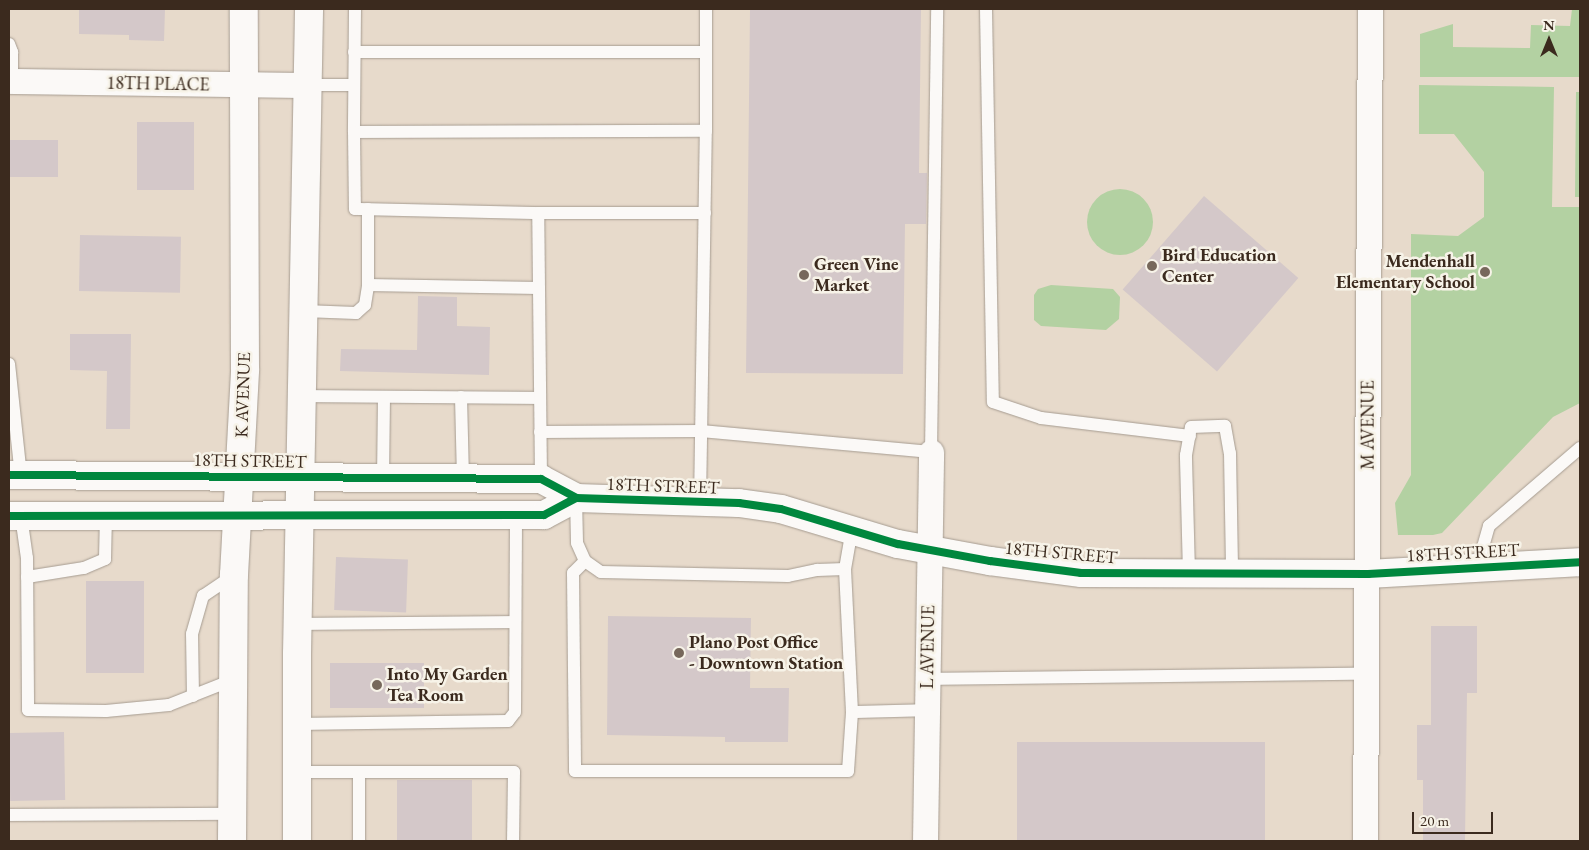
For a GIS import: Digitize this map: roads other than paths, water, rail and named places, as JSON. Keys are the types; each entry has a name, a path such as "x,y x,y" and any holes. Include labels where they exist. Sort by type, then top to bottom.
{"street":[{"name":"K AVENUE","path":"232,841 234,575 245,369 244,9"},
{"path":"297,841 296,724 309,9"},
{"name":"M AVENUE","path":"1365,841 1370,9"},
{"name":"18TH PLACE","path":"10,81 308,86"},
{"name":"L AVENUE","path":"925,841 931,452"},
{"name":"18TH STREET","path":"15,476 239,476 463,481 541,479 576,498 700,502 781,509 929,550 1081,573 1368,574 1580,562"},
{"name":"18TH STREET","path":"15,516 544,515 576,498"}],"lane":[{"path":"355,9 355,209 538,213 705,213"},
{"path":"700,502 706,9"},
{"path":"540,432 701,431 931,452 937,9"},
{"path":"986,9 993,402 1041,418 1190,436"},
{"path":"9,44 12,52 10,81"},
{"path":"354,52 706,52"},
{"path":"308,86 354,86"},
{"path":"354,132 706,131"},
{"path":"304,311 356,313 365,305 368,285 368,209"},
{"path":"538,213 541,479"},
{"path":"368,285 538,288"},
{"path":"9,364 15,476"},
{"path":"302,396 539,398"},
{"path":"382,479 384,397"},
{"path":"461,397 463,481"},
{"path":"1189,574 1186,455 1191,427 1225,426 1230,453 1232,574"},
{"path":"1477,568 1489,526 1580,448"},
{"path":"576,498 577,543 585,561 601,572 788,576 817,570 845,569"},
{"path":"296,724 508,721 515,712 516,515"},
{"path":"15,516 27,577 28,710 106,711 169,705 232,680"},
{"path":"27,577 84,568 105,559 106,516"},
{"path":"585,561 573,574 575,771 848,771 852,712 845,569 852,529"},
{"path":"193,696 192,634 203,596 234,575"},
{"path":"298,624 515,622"},
{"path":"927,679 1367,674"},
{"path":"852,712 927,710"},
{"path":"296,772 514,772 514,841"},
{"path":"359,772 359,841"},
{"path":"9,815 231,814"}],"place":[{"name":"Bird Education Center","path":"1152,266"},
{"name":"Mendenhall Elementary School","path":"1485,272"},
{"name":"Green Vine Market","path":"804,275"},
{"name":"Plano Post Office - Downtown Station","path":"679,653"},
{"name":"Into My Garden Tea Room","path":"377,685"}]}
